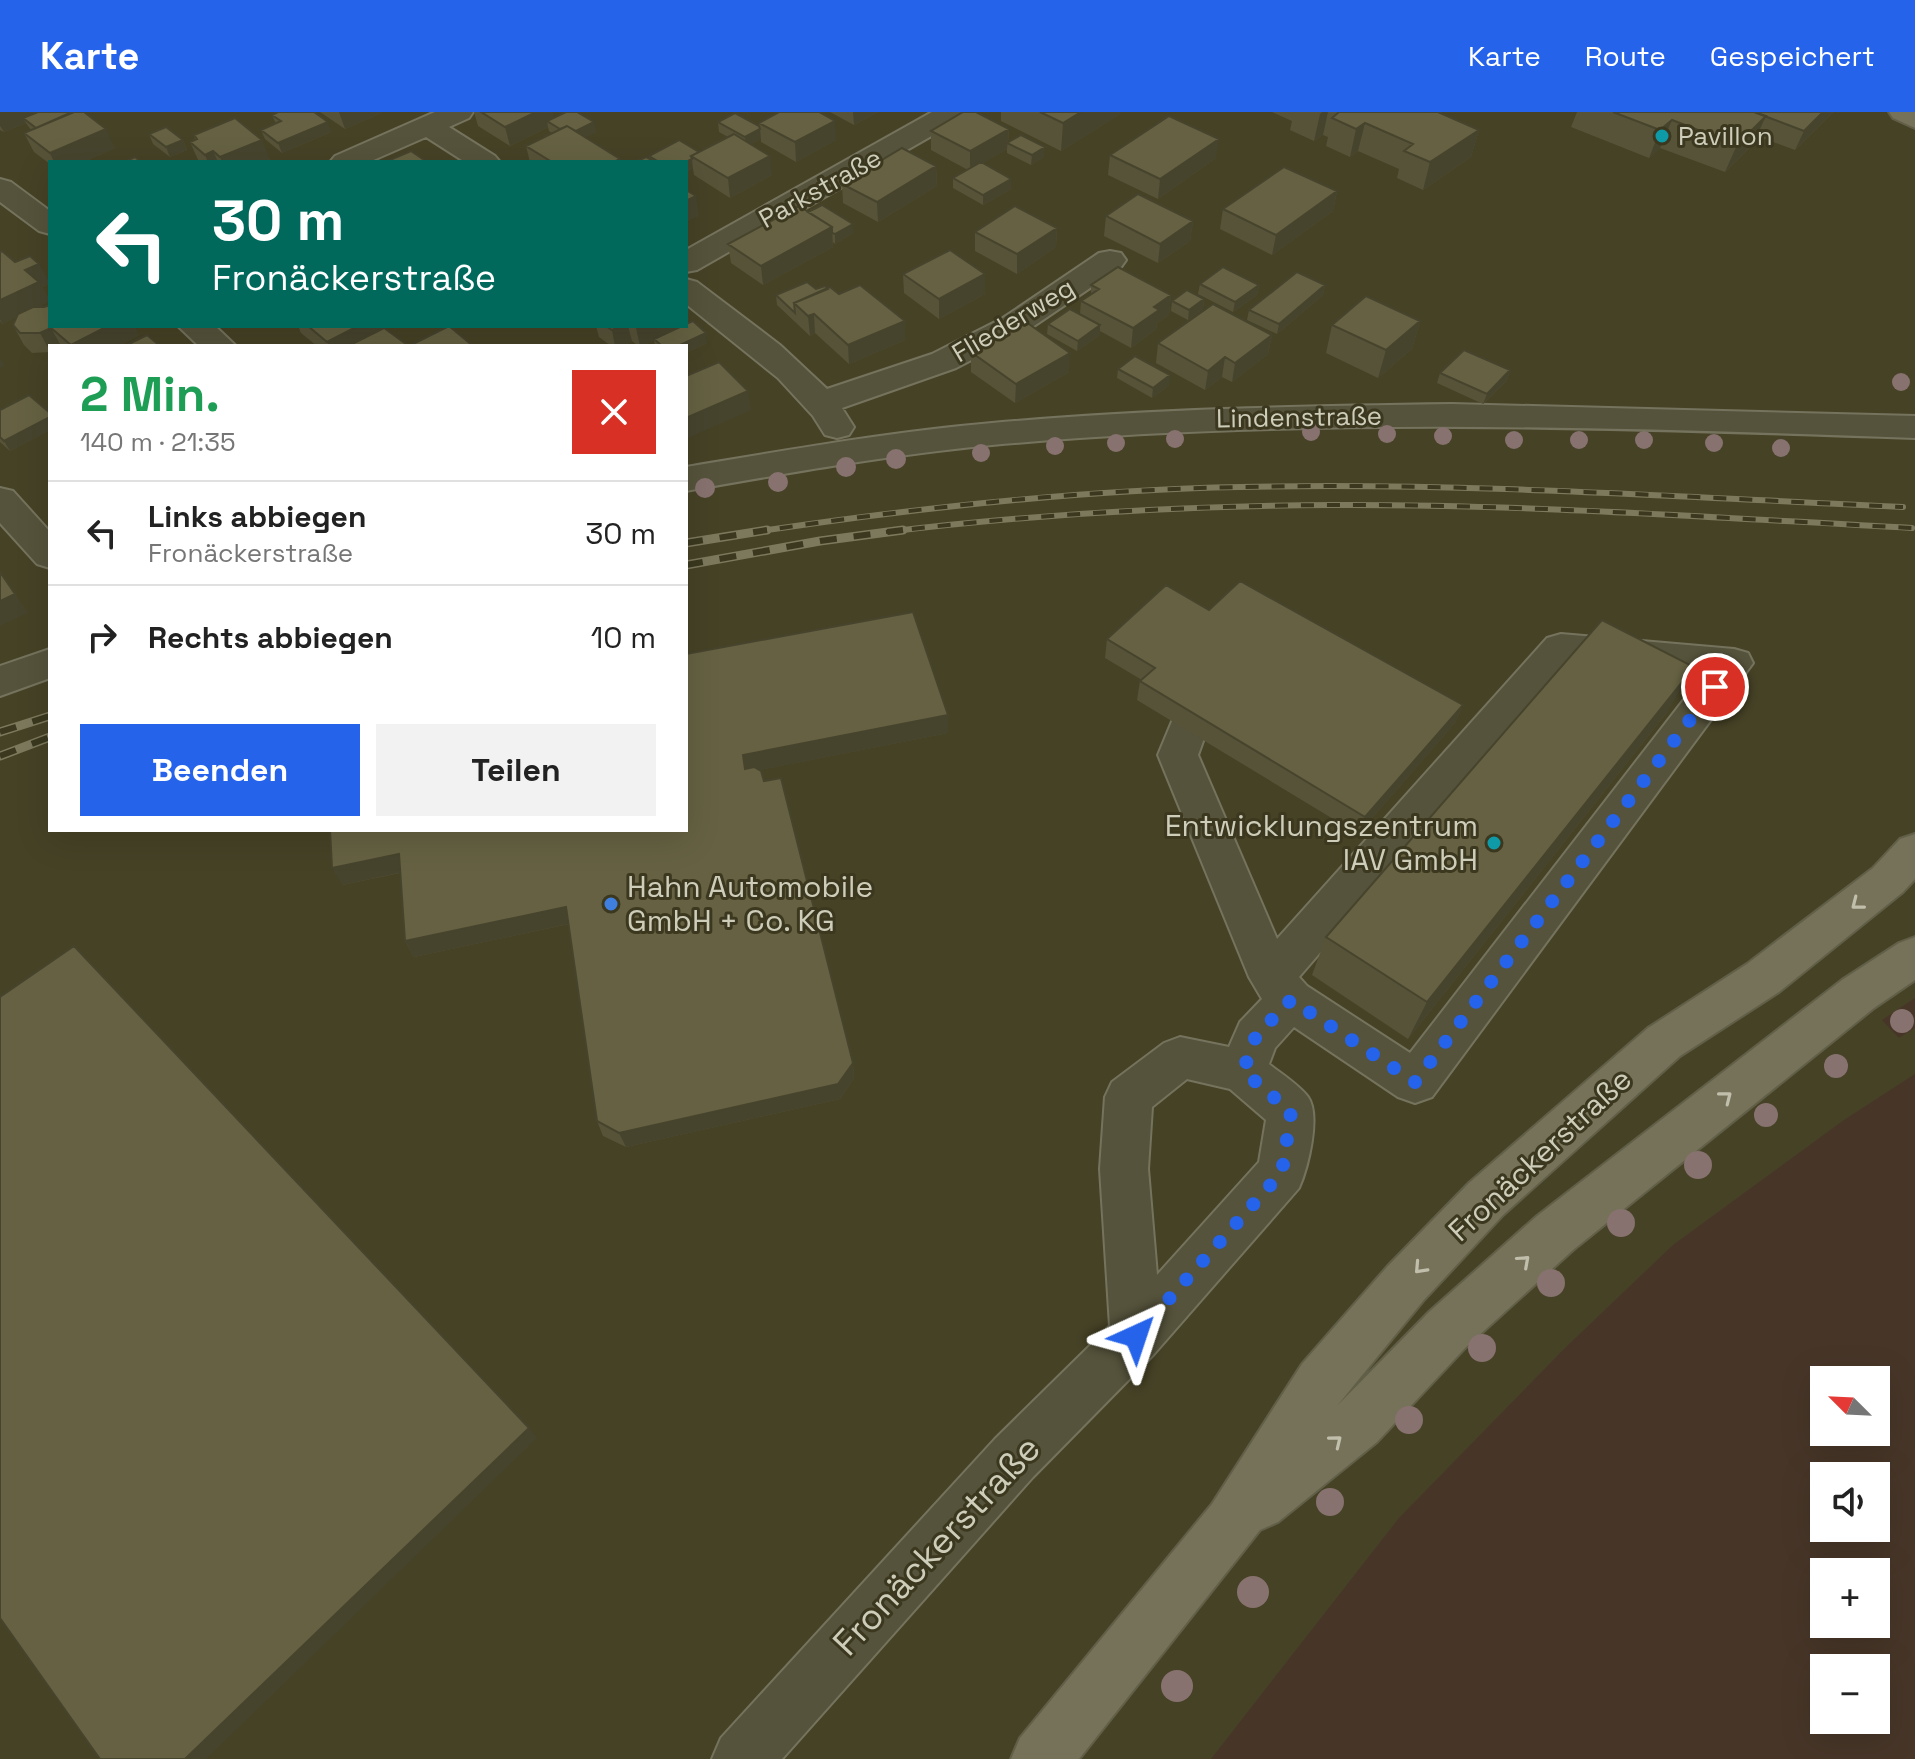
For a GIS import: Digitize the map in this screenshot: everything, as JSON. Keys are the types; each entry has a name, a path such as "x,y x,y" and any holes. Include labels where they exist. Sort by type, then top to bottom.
{"main road":[{"path":"1903,112 1915,119"},
{"name":"Fronäckerstraße","path":"1041,1759 1232,1524 1321,1383 1405,1284 1486,1199 1664,1042 1763,978 1888,880 1915,851"},
{"name":"Fronäckerstraße","path":"1232,1524 1358,1423 1447,1330 1555,1233 1858,994 1915,956"}],"street":[{"name":"Parkstraße","path":"688,262 953,112"},
{"path":"349,160 438,118 483,160"},
{"path":"1,191 48,224"},
{"name":"Fliederweg","path":"821,403 944,361 1014,325 1110,260"},
{"path":"688,290 755,339 821,403 835,424 845,450"},
{"path":"197,328 217,344"},
{"name":"Lindenstraße","path":"688,479 845,450 1101,424 1439,415 1915,427"},
{"path":"0,500 48,553"},
{"path":"1187,730 1178,755 1281,988 1415,1082 1734,663 1561,648 1281,988 1256,1036 1243,1071"},
{"path":"0,681 48,664"},
{"name":"Fronäckerstraße","path":"742,1759 1014,1458 1136,1336 1282,1172 1291,1112 1243,1071 1180,1057 1129,1097 1124,1169 1136,1336"}],"shaded area":[{"path":"1915,998 1915,1028 1899,1038 1882,1020"},
{"path":"1915,1074 1915,1759 1211,1759 1399,1518 1565,1348 1673,1245 1844,1120"}],"building":[{"path":"38,112 72,112 36,128 23,118"},
{"path":"74,112 84,112 106,129 50,153 24,133"},
{"path":"278,112 314,112 328,122 278,143 261,130 281,121 272,115"},
{"path":"481,112 536,112 505,127"},
{"path":"566,112 577,112 594,122 576,131 567,126 560,129 547,121"},
{"path":"779,112 819,112 835,121 795,142 759,123"},
{"path":"963,112 976,112 1009,129 970,151 931,131"},
{"path":"1040,112 1081,112 1063,123"},
{"path":"1339,112 1438,112 1479,130 1430,162 1404,151 1413,144 1365,123 1356,129 1332,118"},
{"path":"1613,112 1754,112 1766,116 1737,145 1672,120 1660,130"},
{"path":"1754,112 1823,112 1804,131"},
{"path":"735,113 760,129 745,137 718,122"},
{"path":"1169,116 1219,139 1160,179 1110,155"},
{"path":"235,118 262,140 220,157 213,151 205,155 190,142 197,139 194,135"},
{"path":"567,126 620,159 549,160 526,146"},
{"path":"166,127 183,140 166,147 149,134"},
{"path":"734,134 770,156 728,178 691,156"},
{"path":"1021,135 1045,147 1032,155 1007,143"},
{"path":"679,140 699,152 688,161 656,160 649,156"},
{"path":"902,148 936,166 877,202 842,184"},
{"path":"411,151 424,160 390,160"},
{"path":"981,162 1011,179 983,195 953,178"},
{"path":"1284,167 1337,191 1276,235 1223,209"},
{"path":"1138,194 1193,221 1160,244 1106,216"},
{"path":"822,205 853,224 832,233 832,227 808,212"},
{"path":"799,206 832,227 761,266 728,244"},
{"path":"1015,206 1057,228 1017,254 975,232"},
{"path":"950,250 985,274 939,299 903,274"},
{"path":"0,252 15,262 30,256 39,264 25,270 39,282 0,300"},
{"path":"1118,267 1171,295 1154,307 1159,310 1133,328 1081,301 1099,289 1091,285"},
{"path":"1223,267 1259,285 1235,302 1200,284"},
{"path":"1297,272 1325,285 1279,324 1249,310"},
{"path":"807,282 816,289 825,286 828,289 794,303 795,313 776,295"},
{"path":"860,285 905,321 848,345 814,314 808,316 794,303 830,287 839,294"},
{"path":"1187,290 1204,299 1189,310 1172,301"},
{"path":"1366,296 1420,321 1386,350 1332,325"},
{"path":"1213,304 1272,335 1235,363 1225,357 1208,371 1158,343"},
{"path":"48,306 48,328 51,328 40,333 20,333 13,325 18,314 33,307"},
{"path":"1070,309 1100,325 1078,341 1048,324"},
{"path":"693,321 706,333 682,344 660,344 654,339 678,328 688,328 688,323"},
{"path":"1026,322 1070,353 1016,384 971,352"},
{"path":"51,328 104,328 73,344"},
{"path":"310,328 354,328 327,342"},
{"path":"384,328 406,344 352,344"},
{"path":"445,328 451,328 471,344 413,344"},
{"path":"147,335 158,344 129,344"},
{"path":"1464,350 1510,370 1487,394 1440,373"},
{"path":"1135,356 1170,375 1153,388 1118,369"},
{"path":"719,362 748,391 688,417 688,375"},
{"path":"29,395 48,411 48,418 4,441 0,437 0,410"},
{"path":"0,572 15,594 0,601"},
{"name":"Entwicklungszentrum IAV GmbH","path":"1240,581 1463,705 1365,817 1140,681 1155,668 1107,639 1166,585 1209,610"},
{"name":"Hahn Automobile GmbH + Co. KG","path":"913,612 948,715 743,755 745,769 754,767 761,771 764,781 781,778 853,1063 838,1084 619,1133 597,1121 566,907 405,941 399,854 332,868 330,832 688,832 688,654"},
{"name":"Entwicklungszentrum IAV GmbH","path":"1602,620 1694,667 1427,1002 1326,937"},
{"path":"74,946 529,1428 185,1759 100,1759 0,1618 0,997"}],"railway":[{"path":"758,531 996,502 1118,492 1240,487 1489,488 1903,507"},
{"path":"896,531 1109,512 1332,505 1550,509 1912,528"},
{"path":"758,531 767,530"},
{"path":"896,531 903,530"},
{"path":"688,543 758,531"},
{"path":"754,532 758,531"},
{"path":"688,565 896,531"},
{"path":"886,532 896,531"},
{"path":"0,732 48,717"},
{"path":"0,756 48,738"}],"place":[{"name":"Pavillon","path":"1662,136"},
{"name":"Entwicklungszentrum IAV GmbH","path":"1494,843"},
{"name":"Hahn Automobile GmbH + Co. KG","path":"611,904"}],"route":[{"path":"1136,1336 1282,1172 1291,1112 1243,1071 1256,1036 1291,1000 1415,1082 1715,687"}]}
